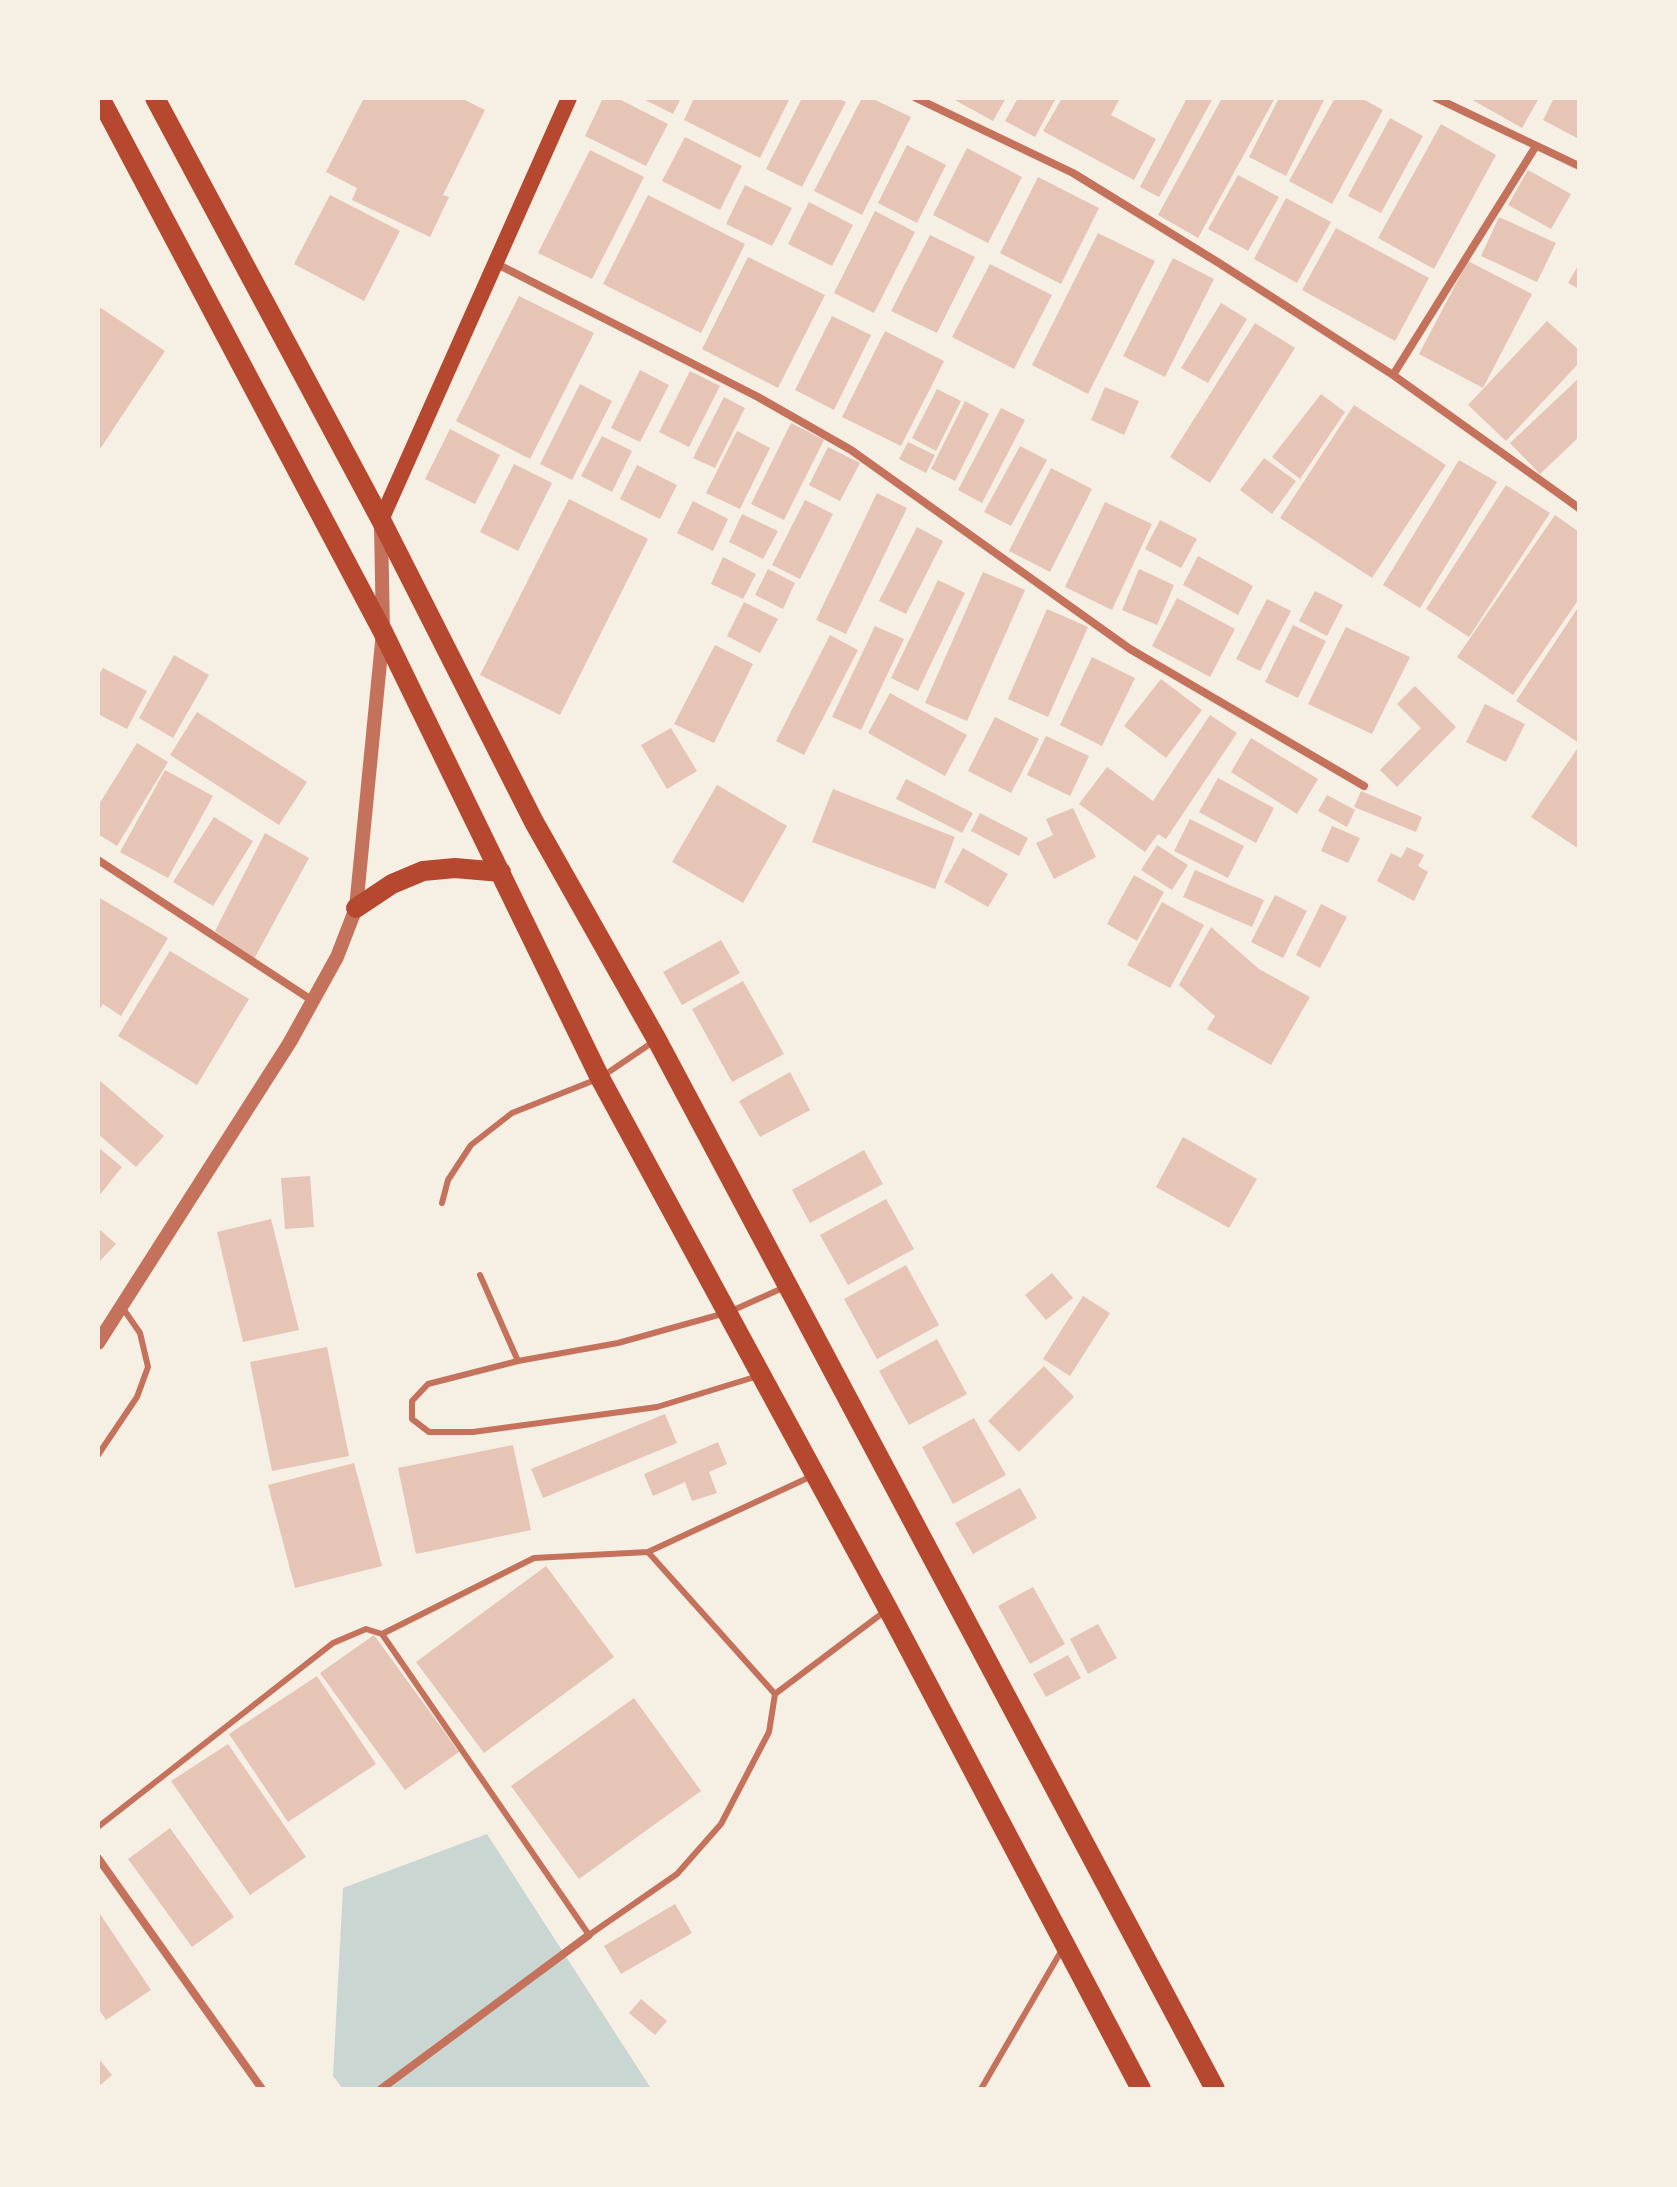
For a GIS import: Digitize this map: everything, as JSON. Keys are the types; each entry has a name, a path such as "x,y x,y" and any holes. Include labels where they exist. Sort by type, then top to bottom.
{"main road":[{"path":"100,98 383,632 600,1078 888,1609 1141,2089"},
{"path":"155,98 381,520 534,822 657,1040 1215,2089"},
{"path":"381,520 569,98"},
{"path":"356,908 392,884 423,871 455,868 501,872"}],"street":[{"path":"916,98 1073,173 1393,375 1579,508"},
{"path":"1436,98 1579,166"},
{"path":"1393,375 1536,146"},
{"path":"497,264 758,397 851,450 1130,649 1364,786"},
{"path":"98,1343 314,1001 337,957 356,908 383,632 381,520"},
{"path":"98,860 314,1001"},
{"path":"98,1858 262,2089"},
{"path":"381,2089 589,1935"}],"lane":[{"path":"442,1203 448,1180 471,1145 512,1113 600,1078 657,1040"},
{"path":"480,1275 518,1361"},
{"path":"761,1375 657,1407 473,1432 429,1432 412,1419 412,1401 428,1384 518,1361 618,1343 729,1312 787,1286"},
{"path":"98,1455 137,1397 148,1367 140,1333 122,1307"},
{"path":"382,1634 534,1558 648,1552 815,1475"},
{"path":"648,1552 775,1694"},
{"path":"98,1827 333,1643 366,1629 382,1634 589,1935 677,1874 721,1824 769,1732 775,1694 888,1609"},
{"path":"981,2089 1065,1944"}],"shaded area":[{"path":"487,1834 652,2089 343,2089 333,2076 343,1888"}],"building":[{"path":"364,98 461,98 485,110 443,195 449,197 430,237 352,200 357,188 326,172"},
{"path":"603,98 617,98 668,124 646,166 585,136"},
{"path":"641,98 681,98 673,114"},
{"path":"694,98 790,98 760,158 684,120"},
{"path":"802,98 837,98 846,102 802,187 766,169"},
{"path":"862,98 871,98 911,117 862,215 814,191"},
{"path":"951,98 1006,98 993,121"},
{"path":"1018,98 1056,98 1035,137 1005,121"},
{"path":"1062,98 1120,98 1111,115 1156,139 1134,180 1043,131"},
{"path":"1187,98 1213,98 1159,197 1140,187"},
{"path":"1222,98 1275,98 1198,238 1158,215"},
{"path":"1279,98 1325,98 1286,176 1249,157"},
{"path":"1335,98 1361,98 1383,110 1332,204 1289,181"},
{"path":"1469,98 1539,98 1522,128"},
{"path":"1554,98 1579,98 1579,139 1543,120"},
{"path":"1390,118 1423,136 1381,213 1348,196"},
{"path":"1441,124 1496,155 1434,269 1378,238"},
{"path":"685,137 742,166 720,210 662,181"},
{"path":"907,145 946,165 917,223 878,203"},
{"path":"967,148 1022,177 988,243 933,215"},
{"path":"590,150 644,177 592,279 538,253"},
{"path":"1528,170 1571,194 1551,229 1508,205"},
{"path":"1238,175 1279,197 1248,251 1208,229"},
{"path":"1038,177 1099,208 1061,284 1000,253"},
{"path":"745,185 792,208 772,246 726,224"},
{"path":"330,195 400,231 364,301 294,264"},
{"path":"648,195 745,244 701,333 603,284"},
{"path":"1286,198 1331,222 1297,283 1254,259"},
{"path":"809,202 853,225 832,266 788,244"},
{"path":"875,211 915,232 874,313 834,293"},
{"path":"1499,217 1556,243 1537,282 1481,256"},
{"path":"1336,228 1429,278 1395,341 1302,290"},
{"path":"1098,233 1155,261 1088,394 1032,365"},
{"path":"930,235 975,257 937,333 891,311"},
{"path":"748,257 825,295 778,388 702,349"},
{"path":"1173,258 1214,279 1165,377 1123,356"},
{"path":"1468,261 1532,294 1483,388 1419,354"},
{"path":"990,264 1052,295 1014,369 952,337"},
{"path":"1579,264 1579,289 1568,283"},
{"path":"519,296 594,333 530,459 456,421"},
{"path":"1221,303 1247,319 1208,383 1181,368"},
{"path":"98,306 165,351 98,452"},
{"path":"832,316 871,335 834,410 795,390"},
{"path":"1547,321 1579,350 1579,363 1506,441 1468,405"},
{"path":"1255,323 1295,348 1210,483 1170,457"},
{"path":"885,331 944,361 901,446 842,417"},
{"path":"640,370 669,385 640,442 611,428"},
{"path":"690,371 720,386 689,447 659,432"},
{"path":"1579,378 1579,437 1540,474 1510,443"},
{"path":"580,384 612,401 572,480 540,464"},
{"path":"1105,387 1139,401 1124,435 1091,420"},
{"path":"937,389 961,401 936,451 912,438"},
{"path":"1321,394 1345,412 1300,479 1272,457"},
{"path":"724,397 745,408 715,468 693,458"},
{"path":"965,401 989,414 955,481 931,469"},
{"path":"1354,405 1446,465 1372,578 1280,518"},
{"path":"1001,408 1025,420 982,503 958,490"},
{"path":"791,423 824,440 784,520 751,504"},
{"path":"450,429 500,455 475,504 425,479"},
{"path":"737,431 770,448 740,509 706,493"},
{"path":"602,436 632,451 612,492 581,476"},
{"path":"908,442 935,455 926,473 899,459"},
{"path":"1020,446 1047,460 1011,526 984,512"},
{"path":"828,447 860,463 840,501 809,485"},
{"path":"1264,458 1296,481 1272,514 1240,490"},
{"path":"1459,460 1497,482 1420,608 1383,585"},
{"path":"514,464 552,483 518,551 480,532"},
{"path":"637,465 677,485 660,519 620,499"},
{"path":"1051,468 1092,489 1050,572 1009,551"},
{"path":"1506,485 1550,513 1469,637 1426,609"},
{"path":"877,493 907,508 846,634 816,620"},
{"path":"569,499 648,539 560,715 480,675"},
{"path":"805,500 833,514 800,579 772,565"},
{"path":"693,501 728,519 713,551 677,533"},
{"path":"1105,502 1152,524 1112,610 1065,587"},
{"path":"742,514 778,531 763,559 729,542"},
{"path":"1555,515 1579,532 1579,599 1513,695 1457,657"},
{"path":"1160,520 1197,539 1181,568 1145,549"},
{"path":"917,527 943,541 906,614 879,601"},
{"path":"1198,556 1253,586 1238,615 1183,585"},
{"path":"723,557 756,574 743,599 711,584"},
{"path":"768,569 795,583 783,609 755,595"},
{"path":"1139,569 1174,585 1157,625 1122,610"},
{"path":"983,572 1025,590 967,721 925,703"},
{"path":"938,580 965,593 918,691 891,678"},
{"path":"1315,591 1343,605 1327,636 1299,621"},
{"path":"1177,598 1235,629 1210,677 1152,646"},
{"path":"1267,599 1291,611 1260,671 1236,659"},
{"path":"744,602 778,619 760,653 727,636"},
{"path":"1579,606 1579,743 1516,701"},
{"path":"1047,609 1088,627 1048,717 1008,699"},
{"path":"1293,625 1326,641 1298,698 1265,682"},
{"path":"875,626 904,639 861,730 832,717"},
{"path":"1346,627 1410,657 1372,734 1308,704"},
{"path":"830,635 858,650 804,755 776,741"},
{"path":"715,645 753,664 714,743 674,724"},
{"path":"174,655 209,675 173,738 139,718"},
{"path":"1092,657 1135,678 1102,746 1060,725"},
{"path":"103,668 147,691 127,729 98,714 98,676"},
{"path":"1161,679 1202,710 1166,758 1124,726"},
{"path":"1415,686 1456,727 1397,787 1380,770 1421,728 1397,704"},
{"path":"890,693 967,735 945,776 868,733"},
{"path":"1485,704 1525,724 1506,762 1466,742"},
{"path":"197,712 307,782 279,825 170,755"},
{"path":"1210,715 1237,733 1166,839 1158,834 1145,852 1079,804 1107,767 1153,801"},
{"path":"995,717 1039,739 1011,793 968,771"},
{"path":"671,728 697,771 667,789 641,745"},
{"path":"1046,736 1089,756 1070,796 1027,775"},
{"path":"1251,738 1318,779 1297,814 1231,772"},
{"path":"137,743 168,762 117,846 98,834 98,806"},
{"path":"1579,746 1579,849 1531,817"},
{"path":"165,770 213,796 168,878 120,852"},
{"path":"1218,778 1274,808 1256,843 1199,812"},
{"path":"906,779 973,813 962,833 896,799"},
{"path":"717,785 787,826 743,903 672,862"},
{"path":"833,789 955,837 935,889 812,842"},
{"path":"1361,791 1422,817 1416,832 1354,807"},
{"path":"1327,795 1355,810 1347,827 1318,811"},
{"path":"1073,808 1096,857 1054,879 1036,843 1053,835 1046,819"},
{"path":"980,813 1028,838 1019,856 971,831"},
{"path":"214,817 253,841 213,906 173,882"},
{"path":"1190,819 1244,846 1228,878 1174,851"},
{"path":"1332,826 1360,838 1348,863 1321,851"},
{"path":"265,833 309,858 254,959 215,931"},
{"path":"1157,845 1188,865 1172,890 1141,870"},
{"path":"1407,847 1424,855 1418,866 1428,872 1414,901 1377,881 1391,853 1401,858"},
{"path":"963,848 1008,874 988,907 944,882"},
{"path":"1195,870 1264,900 1252,927 1183,897"},
{"path":"1134,875 1164,892 1137,941 1107,924"},
{"path":"1275,895 1307,911 1283,958 1251,942"},
{"path":"98,897 168,938 121,1016 103,1004 98,1012"},
{"path":"1162,902 1204,925 1170,988 1127,965"},
{"path":"1321,904 1347,917 1320,968 1296,955"},
{"path":"1211,927 1259,969 1310,997 1271,1065 1207,1029 1215,1016 1179,985"},
{"path":"721,940 740,973 682,1005 663,972"},
{"path":"170,951 249,999 197,1085 118,1036"},
{"path":"743,981 784,1054 732,1082 692,1009"},
{"path":"790,1072 810,1110 760,1137 739,1101"},
{"path":"98,1079 164,1136 136,1167 98,1134"},
{"path":"1183,1137 1257,1179 1229,1228 1156,1187"},
{"path":"98,1147 122,1167 98,1197"},
{"path":"864,1150 883,1184 810,1223 792,1190"},
{"path":"310,1176 314,1227 285,1229 281,1178"},
{"path":"886,1199 914,1249 848,1285 820,1235"},
{"path":"271,1219 299,1330 243,1342 217,1232"},
{"path":"98,1228 116,1244 98,1263"},
{"path":"906,1265 939,1325 877,1359 844,1299"},
{"path":"1052,1273 1073,1298 1046,1320 1025,1295"},
{"path":"1083,1296 1110,1313 1070,1376 1043,1359"},
{"path":"937,1339 967,1394 909,1425 879,1371"},
{"path":"327,1347 349,1456 272,1471 250,1362"},
{"path":"1044,1366 1074,1397 1019,1452 988,1421"},
{"path":"665,1414 677,1443 543,1498 531,1469"},
{"path":"974,1418 1006,1475 953,1504 922,1447"},
{"path":"718,1442 727,1464 709,1472 717,1493 692,1501 685,1482 653,1496 644,1474"},
{"path":"513,1445 531,1530 416,1554 398,1468"},
{"path":"354,1463 382,1566 295,1588 268,1485"},
{"path":"1020,1488 1037,1518 973,1554 955,1523"},
{"path":"546,1566 614,1657 484,1753 416,1662"},
{"path":"1033,1587 1065,1644 1030,1664 998,1606"},
{"path":"1098,1624 1117,1658 1088,1674 1070,1639"},
{"path":"374,1635 459,1752 405,1790 320,1673"},
{"path":"1068,1655 1081,1678 1046,1697 1033,1674"},
{"path":"317,1676 376,1764 288,1822 229,1734"},
{"path":"634,1698 701,1791 579,1879 511,1786"},
{"path":"228,1744 306,1857 250,1895 171,1781"},
{"path":"170,1828 234,1917 192,1947 128,1859"},
{"path":"675,1904 692,1933 621,1974 604,1946"},
{"path":"98,1911 151,1990 106,2020 98,2008"},
{"path":"641,1999 667,2021 655,2035 629,2013"},
{"path":"98,2058 112,2075 98,2087"}]}
